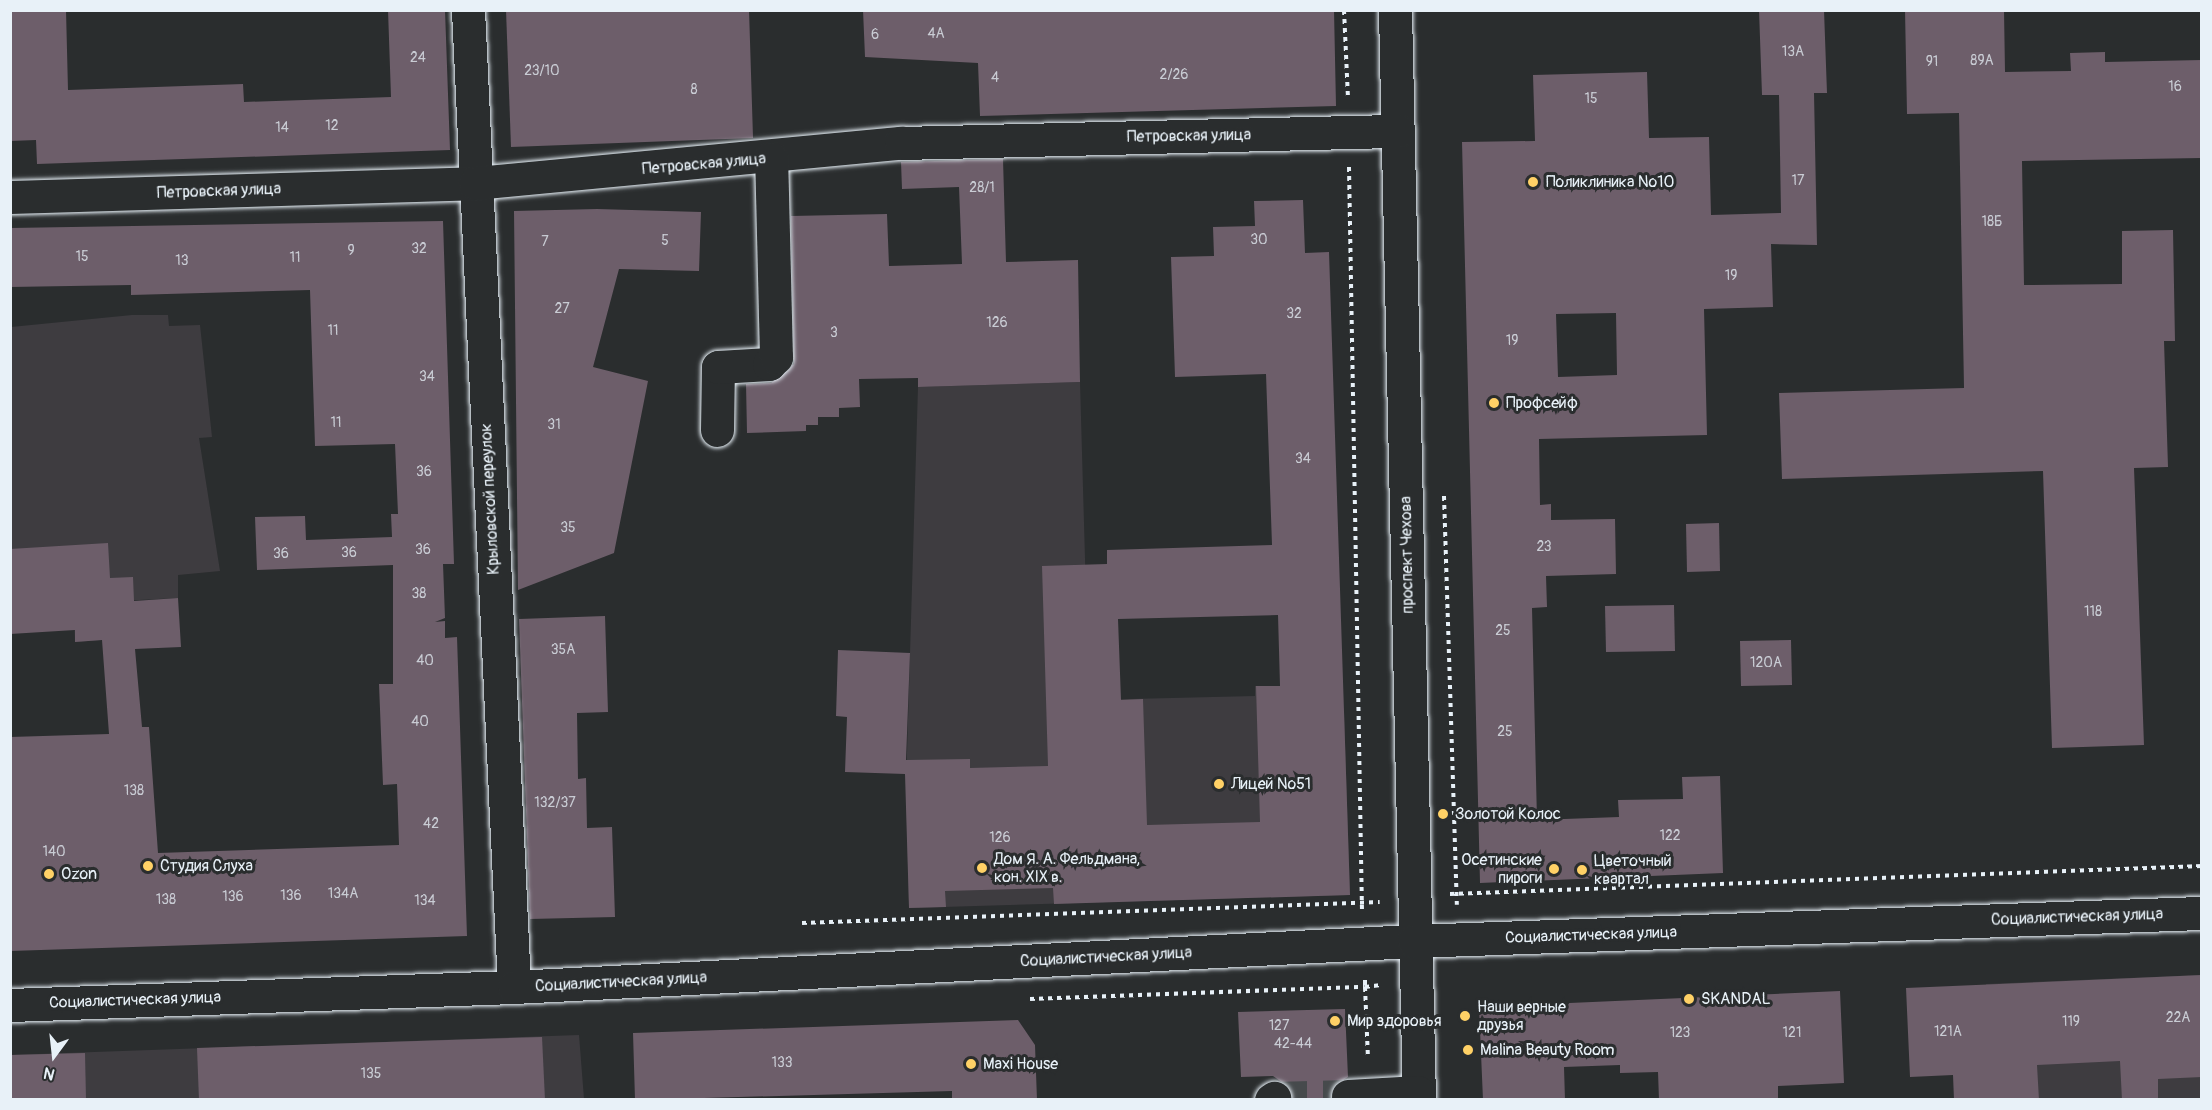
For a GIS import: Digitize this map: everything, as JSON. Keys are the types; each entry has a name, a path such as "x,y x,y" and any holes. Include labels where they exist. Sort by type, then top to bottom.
{"street":[{"name":"Крыловской переулок","path":"468,10 514,987"},
{"name":"проспект Чехова","path":"1395,10 1418,1096"},
{"name":"Петровская улица","path":"10,197 475,183 771,158 901,143 1398,131"},
{"path":"717,430 718,367 769,364 776,357 771,158"},
{"name":"Социалистическая улица","path":"10,1005 514,987 1364,943 2202,913"},
{"path":"1348,1096 1418,1096"}],"path":[{"path":"1344,10 1349,133 1365,987 1415,981"},
{"path":"802,923 1362,904 1414,896 2202,866"}],"shaded area":[{"path":"132,315 168,315 169,326 200,325 212,437 199,438 220,571 178,575 178,598 100,602 102,640 75,642 74,614 11,585 11,327"},
{"path":"1080,382 1089,700 1255,696 1255,686 1280,686 1344,711 1350,895 909,908 906,787 918,387"},
{"path":"2201,975 2201,1099 1992,1099 1986,984"},
{"path":"579,1035 584,1099 11,1099 10,1055"}],"building":[{"path":"10,10 66,10 68,90 243,84 244,102 391,97 388,10 445,10 450,150 37,164 36,140 10,141"},
{"path":"506,10 749,10 753,138 511,147"},
{"path":"863,10 1334,10 1336,106 980,116 978,63 865,57"},
{"path":"1759,10 1824,10 1827,93 1814,93 1817,245 1771,244 1773,307 1704,309 1707,435 1539,439 1540,505 1551,504 1551,520 1615,519 1616,574 1546,576 1547,607 1532,608 1537,820 1619,817 1618,800 1683,799 1682,777 1720,776 1723,873 1480,883 1462,142 1535,141 1533,75 1647,72 1649,138 1709,137 1711,215 1781,213 1779,95 1762,95","holes":["1616,313 1617,375 1558,377 1556,314"]},
{"path":"1905,10 2004,10 2005,72 2071,71 2070,53 2105,52 2105,62 2202,60 2202,158 2022,161 2024,285 2122,284 2122,231 2173,230 2175,341 2164,341 2168,467 2134,468 2144,745 2052,748 2043,471 1782,479 1779,393 1964,388 1959,113 1907,114"},
{"path":"1003,159 1006,262 1078,260 1080,382 918,387 918,378 859,379 860,407 839,408 839,417 818,417 818,425 806,425 806,431 747,433 746,384 771,383 794,364 791,216 887,214 889,266 962,264 959,187 902,189 901,162"},
{"path":"1303,200 1305,253 1329,252 1350,895 1054,904 1053,888 945,891 946,907 909,908 905,774 845,772 847,717 836,716 838,650 910,653 906,760 970,759 970,768 1048,766 1042,566 1107,564 1107,550 1272,545 1266,374 1175,377 1171,257 1214,256 1213,227 1255,226 1254,201","holes":["1278,615 1280,686 1256,686 1260,822 1147,825 1143,699 1121,700 1118,619"]},
{"path":"597,209 701,212 699,271 619,269 593,367 648,381 614,553 518,590 514,211"},
{"path":"443,221 454,564 443,564 445,618 435,622 445,621 445,638 457,637 467,936 10,951 10,737 109,734 102,640 75,642 75,630 10,634 10,549 108,543 110,578 133,577 134,601 178,598 181,647 135,649 142,727 149,727 158,853 399,845 397,784 383,785 379,684 393,684 393,565 257,570 255,517 305,516 306,540 392,537 391,514 398,514 395,444 315,446 310,290 131,295 131,285 10,287 10,228"},
{"path":"1719,523 1720,571 1687,572 1686,524"},
{"path":"1674,605 1675,651 1606,652 1605,606"},
{"path":"605,616 608,712 577,713 578,779 586,778 587,828 612,827 615,917 530,919 519,619"},
{"path":"1791,640 1792,685 1741,686 1740,641"},
{"path":"2202,975 2202,1077 2158,1079 2158,1100 2122,1100 2120,1061 2037,1065 2039,1100 1954,1100 1953,1075 1910,1077 1906,988"},
{"path":"1840,991 1844,1083 1778,1086 1778,1100 1659,1100 1658,1072 1620,1073 1620,1065 1564,1067 1565,1100 1483,1100 1479,1007"},
{"path":"1345,1009 1348,1077 1332,1087 1330,1100 1292,1100 1289,1087 1273,1076 1241,1077 1238,1012"},
{"path":"1018,1020 1035,1045 1037,1100 952,1100 952,1091 635,1100 633,1033"},
{"path":"542,1037 545,1100 199,1100 197,1048"},
{"path":"85,1053 86,1100 10,1100 10,1055"}],"tunnel":[{"path":"1274,1098 1348,1096"}],"place":[{"name":"Поликлиника №10","path":"1533,182"},
{"name":"Профсейф","path":"1494,403"},
{"name":"Лицей №51","path":"1219,784"},
{"name":"Золотой Колос","path":"1443,814"},
{"name":"Студия Слуха","path":"148,866"},
{"name":"Дом Я. А. Фельдмана, кон. ХIХ в.","path":"982,868"},
{"name":"Осетинские пироги","path":"1554,869"},
{"name":"Цветочный квартал","path":"1582,870"},
{"name":"Ozon","path":"49,874"},
{"name":"SKANDAL","path":"1689,999"},
{"name":"Наши верные друзья","path":"1465,1016"},
{"name":"Мир здоровья","path":"1335,1021"},
{"name":"Malina Beauty Room","path":"1468,1050"},
{"name":"Maxi House","path":"971,1064"}]}
